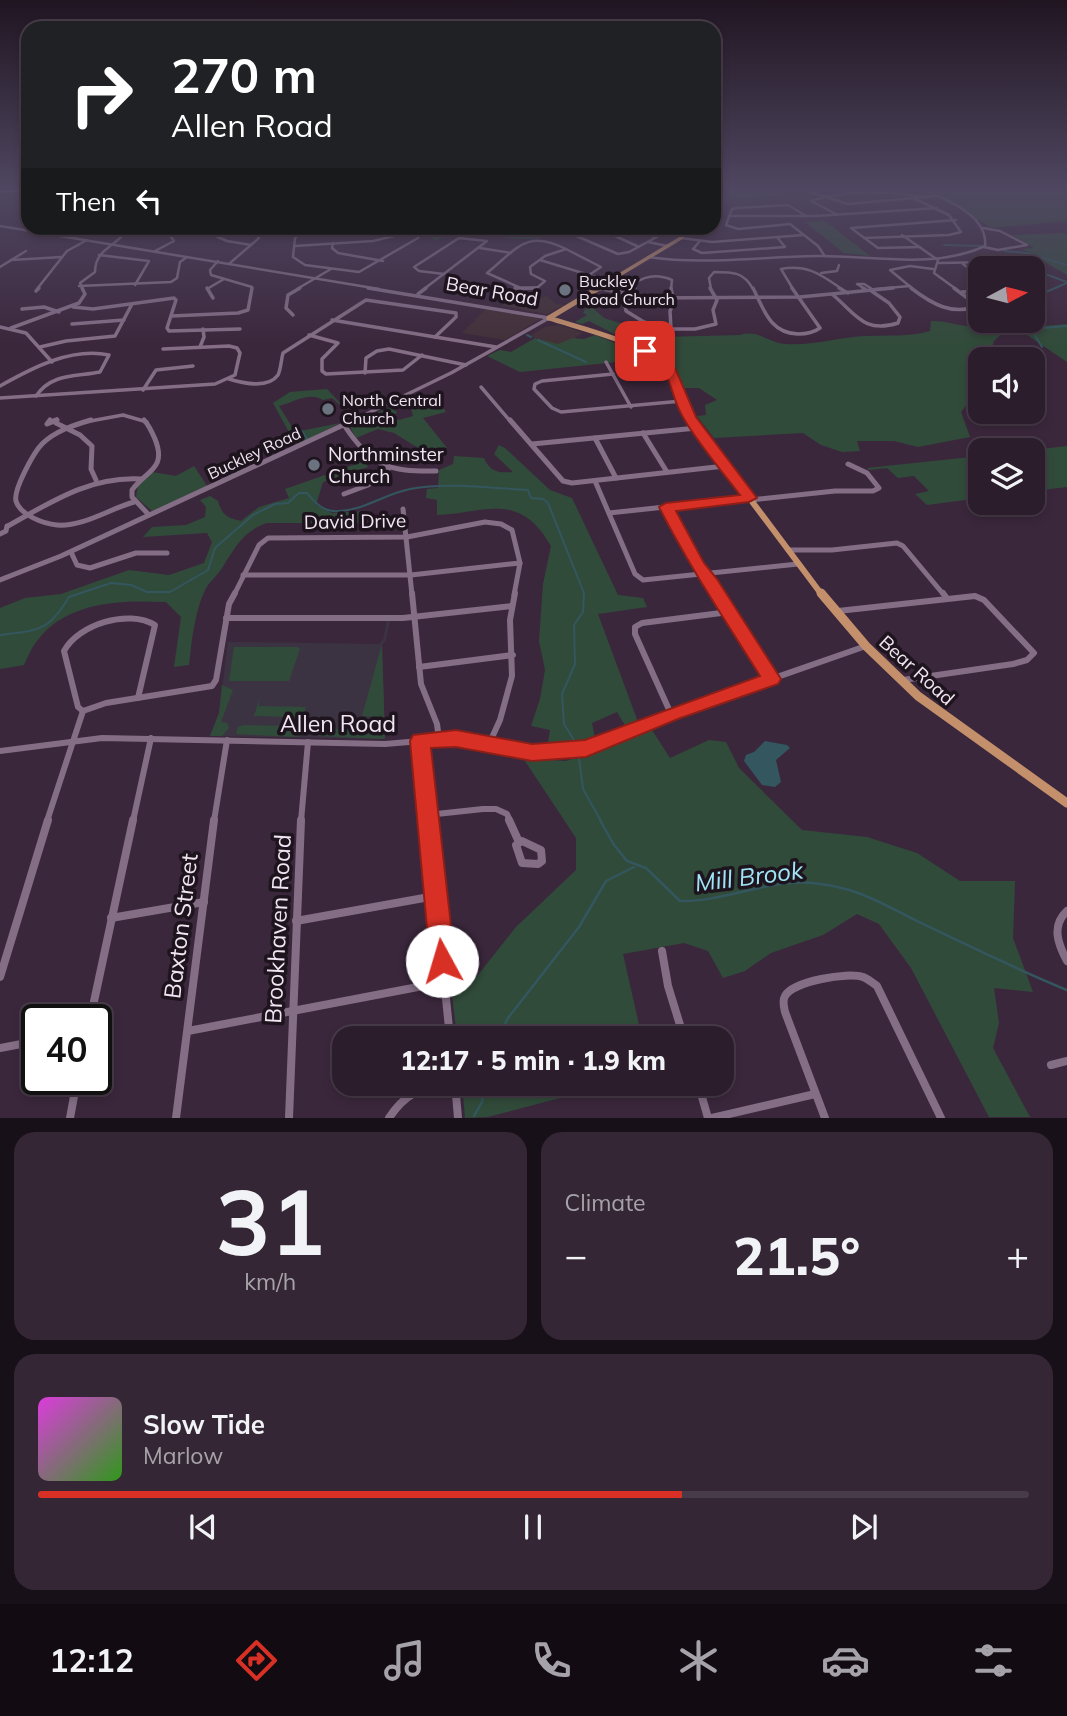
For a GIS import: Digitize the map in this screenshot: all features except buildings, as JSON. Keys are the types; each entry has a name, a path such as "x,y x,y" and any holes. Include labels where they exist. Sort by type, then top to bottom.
{"main road":[{"name":"Buckley Road","path":"549,318 677,240"},
{"name":"Bear Road","path":"549,318 653,356 673,373 682,401 697,428 798,564 866,646 900,681 949,720 1067,803"}],"street":[{"path":"36,291 69,249 88,240"},
{"name":"Bear Road","path":"89,240 549,318"},
{"path":"79,286 95,272 95,262 99,255 120,240"},
{"path":"154,251 173,240"},
{"path":"224,240 251,245"},
{"path":"229,263 255,240"},
{"path":"296,240 295,261 331,269 361,271 417,240"},
{"path":"295,246 376,240"},
{"path":"443,274 419,271 414,267 456,240"},
{"path":"418,294 488,242 486,240"},
{"path":"529,240 487,273 522,290 532,290 544,283 530,271 530,267 567,249"},
{"path":"541,240 567,249 601,267 589,275"},
{"path":"585,240 611,252 626,253 651,240"},
{"path":"624,240 639,247"},
{"path":"692,240 729,240"},
{"path":"701,242 693,250 705,254 785,247 780,240"},
{"path":"808,240 824,256"},
{"path":"867,240 881,249 920,247"},
{"path":"910,240 939,263 968,264"},
{"path":"984,247 988,240"},
{"path":"648,257 681,262 715,262 824,256 960,255 984,247 998,250 1027,245 1018,240"},
{"path":"648,242 667,246"},
{"path":"333,243 332,248 338,253 383,261"},
{"path":"480,248 511,253"},
{"path":"0,267 26,251"},
{"path":"99,255 149,261 135,285"},
{"path":"11,260 62,257"},
{"path":"79,286 135,285 175,280 179,263 187,257"},
{"path":"540,260 609,281"},
{"path":"171,316 238,313 248,310 252,287 210,274 212,266 218,261"},
{"path":"715,262 720,271"},
{"path":"933,269 939,263"},
{"path":"963,264 968,268"},
{"path":"671,329 672,280 658,275 640,279 634,284 635,291 625,306 629,314 671,329 713,326 716,323 713,310 717,303 709,284 709,274 720,271 745,276 766,317 781,332 816,332 820,328 781,269 803,267 821,273 837,271 839,265"},
{"path":"891,268 933,269 934,273 978,306 962,313 948,311 891,271 891,268"},
{"path":"293,314 286,308 288,295 331,269"},
{"path":"821,273 829,282 848,293"},
{"path":"213,298 206,288 224,279"},
{"path":"11,328 73,307 84,297 79,286"},
{"path":"597,288 631,296 800,298 910,286"},
{"path":"833,295 863,324 877,327 898,323 900,317 896,310 869,289"},
{"path":"961,292 968,292"},
{"path":"73,307 93,309 174,298 176,300 167,328 169,331 240,329"},
{"path":"229,379 259,382 276,377 283,353 360,302 370,300 456,313 456,317 435,337"},
{"path":"40,347 66,341 115,336 132,304"},
{"path":"22,309 44,307 59,312"},
{"name":"Buckley Road","path":"0,580 71,552 344,425 466,365 549,318"},
{"path":"72,324 124,320"},
{"path":"332,320 496,347"},
{"path":"0,327 26,333 52,362"},
{"path":"200,347 204,337 203,329"},
{"path":"309,335 338,343 322,359 324,373 406,369 422,355"},
{"path":"0,398 215,384 229,379 236,372 239,350 229,346 163,349"},
{"path":"365,373 366,358 377,351 389,349 466,365"},
{"path":"0,386 27,370 52,362 88,354 109,355 100,372 54,379 44,384 36,396"},
{"path":"606,362 631,407"},
{"path":"143,390 156,370 193,366"},
{"path":"613,374 542,381 535,384 534,389 552,408 561,412 682,401"},
{"path":"481,387 563,481 595,481 725,466"},
{"path":"134,502 73,524 46,523 15,503 18,490 42,444 91,419 129,415 145,420 159,456 156,465 132,491 134,502 149,515"},
{"path":"56,423 92,446 91,469 96,480"},
{"path":"344,425 364,455 382,465 406,471 436,471"},
{"path":"532,444 697,428"},
{"path":"643,433 667,472"},
{"path":"595,438 616,478"},
{"path":"382,465 394,455"},
{"path":"609,513 835,491 873,491 879,488 878,483 866,472 848,464"},
{"path":"344,494 368,485 388,468"},
{"path":"0,527 8,526 96,480 122,476 141,479"},
{"path":"595,481 635,574 643,580 798,564"},
{"path":"666,507 705,575 771,679"},
{"path":"403,509 419,667 424,698 438,723 439,738"},
{"name":"David Drive","path":"83,711 106,703 213,685 233,594 259,545 268,538 407,537 494,522 508,527 515,535 520,563 509,630 513,656 508,694 489,744"},
{"path":"0,534 6,531 8,526"},
{"path":"788,550 832,550 897,543 903,546 946,597"},
{"path":"71,552 76,565 86,569 133,554 154,551 167,553"},
{"path":"243,575 411,575 520,563"},
{"path":"836,612 946,597 975,596 984,600 1031,648 1032,657 1013,664 900,681"},
{"path":"226,618 415,618 512,606"},
{"path":"671,714 635,634 635,627 642,623 729,612"},
{"path":"0,977 75,740 79,715 83,711 78,707 64,651 68,643 78,633 100,624 145,619 155,625 138,698"},
{"name":"Allen Road","path":"0,752 75,740 151,738 385,744 439,738 532,752 578,750 608,742 671,714 866,646"},
{"path":"419,667 513,656"},
{"path":"93,1004 151,738"},
{"name":"Baxton Street","path":"176,1118 228,740"},
{"path":"420,741 449,1026"},
{"name":"Brookhaven Road","path":"289,1118 302,784 308,742"},
{"path":"427,815 496,809 507,814 519,842"},
{"path":"296,921 435,896"},
{"path":"111,918 204,902"},
{"path":"1067,911 1060,916 1057,934 1067,961"},
{"path":"662,951 668,986 680,1026"},
{"path":"825,1118 785,1012 784,996 789,989 799,984 853,976 864,977 877,986 940,1118"},
{"path":"188,1031 444,982"},
{"path":"0,1048 21,1044"},
{"path":"1051,1065 1067,1061"},
{"path":"702,1096 710,1118 816,1094"},
{"path":"69,1118 74,1095"},
{"path":"389,1118 405,1096"},
{"path":"456,1096 458,1118"}],"shaded area":[{"path":"828,240 850,240 870,256 844,253"},
{"path":"1021,240 1067,240 1067,275 1045,262 1045,256 1034,256 1022,249 1034,248"},
{"path":"547,296 556,304 564,305 546,314 502,306 511,297 530,300"},
{"path":"589,303 597,306 594,309 604,318 662,337 752,334 786,344 914,334 930,331 931,321 968,326 968,333 1003,333 992,347 968,347 968,403 961,412 970,437 918,447 894,441 857,441 860,451 842,452 821,445 803,433 714,438 697,416 706,415 705,405 717,400 699,388 684,388 670,361 662,352 645,348 647,343 641,340 626,340 589,321 582,324 575,322 587,315 583,313"},
{"path":"488,307 540,319 505,340 462,333"},
{"path":"1067,324 1067,362 1024,333 1045,333 1045,326"},
{"path":"560,325 583,333 561,346 530,336 545,327"},
{"path":"595,335 658,360 645,361 649,370 633,372 627,361 520,372 487,356 500,350 511,352 535,338 558,344 573,338 584,339"},
{"path":"327,389 354,418 332,398 323,400 306,397 279,406 295,432 340,423 296,445 273,403 290,392"},
{"path":"433,394 446,412 423,418 447,448 423,451 394,433 378,429 356,438 349,425 390,407 397,412 393,418 399,420 413,416 409,401"},
{"path":"499,445 550,490 572,498 618,595 643,598 647,607 598,614 638,722 626,727 617,712 592,723 596,743 547,748 550,730 531,726 540,699 545,670 539,641 543,584 551,546 539,529 526,517 514,511 486,509 437,515 437,500 426,498 427,489 438,488 439,470 453,464 454,456 484,458 495,471 513,472 494,454"},
{"path":"1067,446 1067,487 1045,490 1045,449"},
{"path":"968,457 968,500 927,505 915,494 929,491 914,476 898,478 887,468 867,468"},
{"path":"365,461 368,467 323,482 316,505 332,513 368,511 365,523 267,523 240,541 201,599 189,665 174,667 181,617 166,602 131,602 96,606 63,618 37,641 24,665 0,669 0,608 25,598 61,594 129,570 169,575 204,563 212,542 207,533 143,537 152,527 186,525 205,517 206,507 200,500 210,496 218,501 226,515 241,521 259,507 289,498 285,489"},
{"path":"194,466 207,486 152,511 136,497 138,485 152,472 176,476"},
{"path":"387,621 390,621 386,640 382,645 385,739 210,736 219,713 228,642 379,644 383,640"},
{"path":"382,644 385,739 319,736 320,727 325,724 326,729 376,729 378,717 362,716"},
{"path":"234,647 300,649 289,681 229,681"},
{"path":"222,685 233,690 221,722 227,723 229,728 222,736 210,736 219,713"},
{"path":"259,700 259,706 306,707 304,714 292,717 254,716"},
{"path":"300,726 305,731 301,736 295,737 236,734 238,727"},
{"path":"652,730 670,758 709,740 726,742 739,768 802,830 867,837 917,853 960,881 1015,881 1013,938 1033,992 994,988 999,1023 993,1048 1030,1117 989,1117 911,968 879,924 857,914 823,935 771,953 745,971 723,978 708,951 684,943 623,954 639,1026 456,1026 451,986 477,976 516,927 576,870 576,838 523,758 566,761"},
{"path":"765,741 790,748 776,760 781,782 775,787 762,785 744,761 746,755 754,752"},
{"path":"463,1096 568,1096 488,1117 465,1118"}],"waterway":[{"path":"944,245 982,246"},
{"path":"1004,251 1026,253 1067,265"},
{"path":"1045,274 1067,282"},
{"path":"1045,292 1067,283"},
{"path":"1042,347 1031,329 1067,326"},
{"path":"527,335 531,337"},
{"path":"538,340 586,362"},
{"path":"302,431 307,439"},
{"name":"Mill Brook","path":"0,635 41,627 55,617 69,597 111,583 131,585 147,592 170,592 208,570 215,548 253,515 275,504 288,503 299,493 307,493 321,507 343,511 400,491 425,487 469,486 528,490 531,498 543,499 548,503 584,593 583,612 574,625 575,664 562,694 564,724 574,740"},
{"name":"Mill Brook","path":"579,758 583,789 601,821"},
{"name":"Mill Brook","path":"600,820 627,861 646,868 680,901 713,898 779,884 812,883 843,888 869,897 1067,990"},
{"path":"504,1026 579,927 606,881 634,867"},
{"path":"474,1116 483,1096"}],"place":[{"name":"Buckley Road Church","path":"565,290"},
{"name":"North Central Church","path":"328,409"},
{"name":"Northminster Church","path":"314,465"}],"route":[{"path":"442,961 420,741 456,738 532,752 571,751 615,739 671,714 771,679 697,565 666,507 749,498 690,418 672,373 661,361 645,351"}]}
